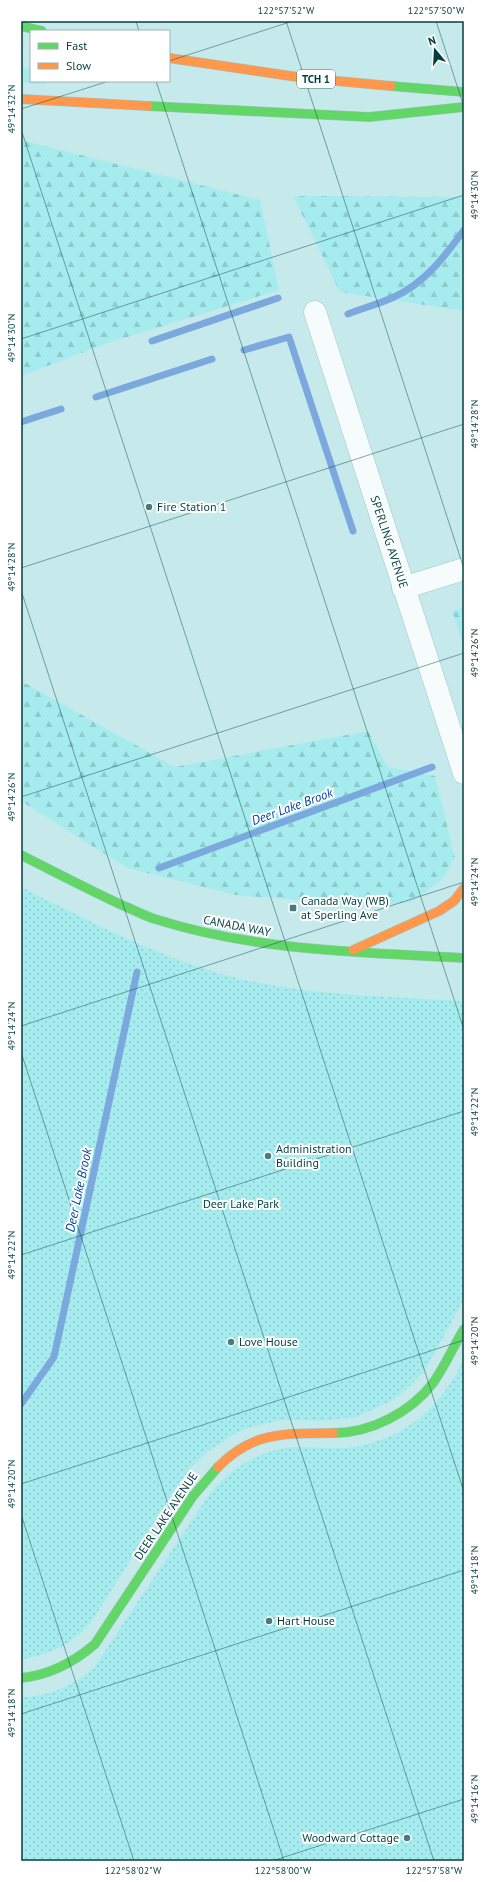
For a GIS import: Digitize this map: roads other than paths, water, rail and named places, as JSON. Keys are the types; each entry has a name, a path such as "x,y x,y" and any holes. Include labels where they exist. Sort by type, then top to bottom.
{"main road":[{"path":"21,26 38,30"},
{"name":"TCH 1","path":"170,58 304,78 464,92"},
{"path":"21,100 369,117 464,107"},
{"name":"CANADA WAY","path":"21,856 104,897 154,919 221,936 263,944 464,958"},
{"path":"352,951 439,911 454,901 464,888"},
{"name":"DEER LAKE AVENUE","path":"21,1678 33,1677 59,1670 82,1655 95,1644 193,1496 209,1476 225,1460 243,1447 259,1439 280,1434 341,1433 359,1430 381,1423 402,1411 421,1396 438,1378 464,1329"}],"street":[{"name":"SPERLING AVENUE","path":"315,312 464,773"},
{"path":"403,588 464,569"}],"waterway":[{"path":"348,314 394,297 425,277 442,259 464,230"},
{"path":"152,341 278,298"},
{"path":"244,350 289,337 353,531"},
{"path":"96,397 212,359"},
{"path":"21,422 61,409"},
{"name":"Deer Lake Brook","path":"159,868 432,767"},
{"name":"Deer Lake Brook","path":"21,1404 54,1357 137,972"}],"place":[{"name":"Fire Station 1","path":"149,507"},
{"name":"Canada Way (WB) at Sperling Ave","path":"293,908"},
{"name":"Administration Building","path":"268,1156"},
{"name":"Love House","path":"231,1342"},
{"name":"Hart House","path":"269,1621"},
{"name":"Woodward Cottage","path":"407,1838"}],"park label":[{"name":"Deer Lake Park","path":"241,1204"}]}
